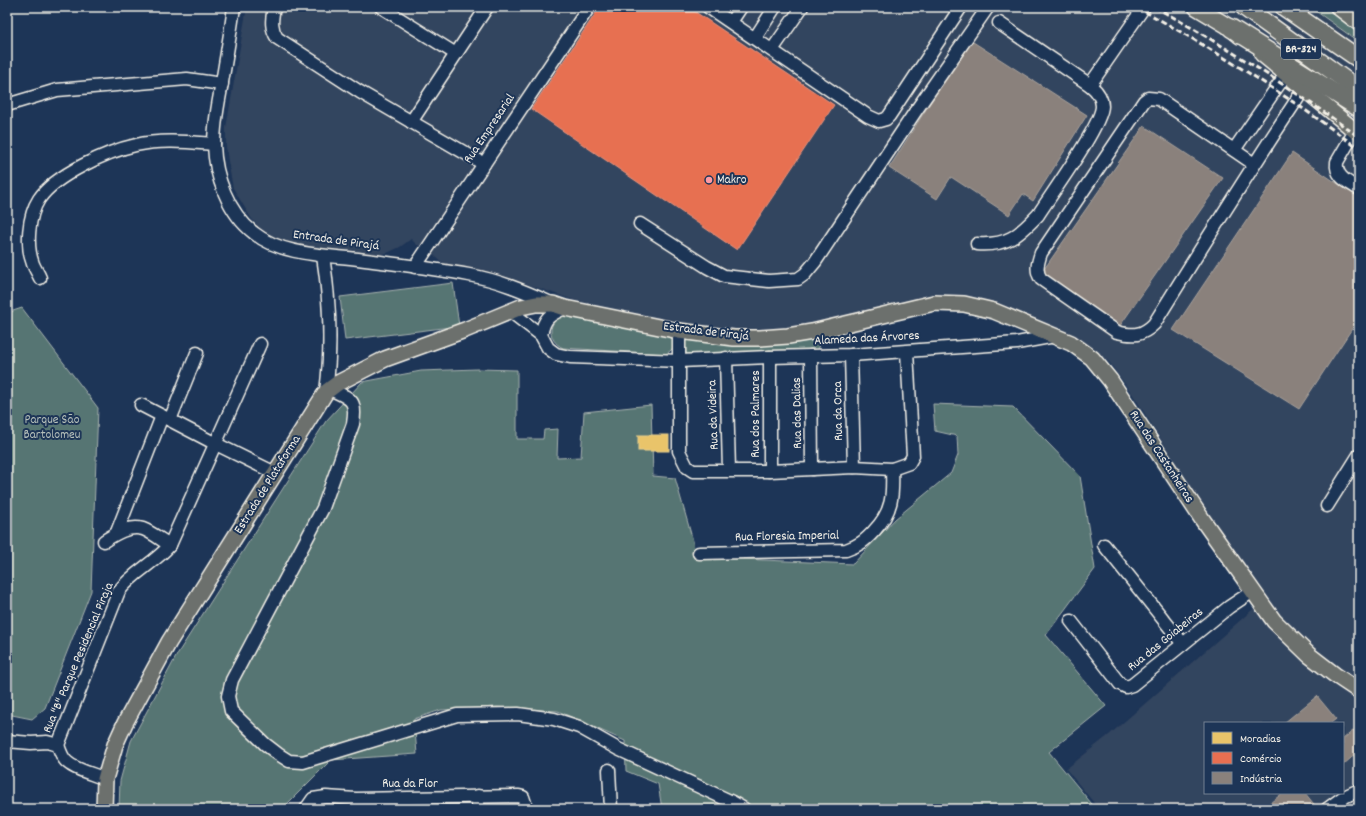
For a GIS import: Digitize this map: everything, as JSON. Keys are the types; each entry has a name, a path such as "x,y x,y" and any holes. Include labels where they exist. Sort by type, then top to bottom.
{"highway":[{"name":"BR-324","path":"1244,7 1359,90"},
{"name":"BR-324","path":"1284,7 1359,59"},
{"path":"1231,28 1359,108"}],"main road":[{"path":"1196,7 1231,28 1357,132"},
{"path":"1338,7 1359,23"},
{"name":"Rua das Castanheiras","path":"917,307 934,303 979,306 1055,336 1084,351 1098,364 1110,380 1202,519 1274,621 1309,655 1334,675 1359,691"},
{"name":"Estrada de Plataforma","path":"104,809 105,778 115,744 169,642 328,391 357,373 385,359 510,312 534,304 559,306"},
{"name":"Estrada de Pirajá","path":"559,306 679,330 734,338 788,336 812,332 917,307"}],"street":[{"name":"Entrada de Pirajá","path":"234,7 216,121 214,144 216,164 222,186 230,204 254,234 273,244 295,251 323,256 415,266 490,279 508,284 559,306"},
{"path":"274,7 272,24 273,32 277,38 360,92 484,164"},
{"path":"381,7 456,54"},
{"path":"411,122 487,7"},
{"name":"Rua Empresarial","path":"415,266 589,7"},
{"path":"708,7 868,116 880,121 889,116 961,7"},
{"path":"731,22 740,7"},
{"path":"755,38 775,7"},
{"path":"772,50 802,7"},
{"path":"640,224 707,267 724,276 769,281 798,279 805,274 815,262 917,109 988,7"},
{"path":"1090,85 1144,7"},
{"path":"978,244 990,245 1004,242 1027,227 1038,215 1092,132 1101,113 1102,105 1096,91 1090,85 1000,23"},
{"path":"1234,150 1286,74"},
{"path":"7,105 57,90 187,79 222,84"},
{"path":"1254,164 1159,99 1148,98 1144,101 1041,252 1037,264 1041,280 1117,332 1127,335 1146,331 1154,324 1254,164 1304,89"},
{"path":"1357,132 1337,162 1336,168 1342,178 1359,189"},
{"path":"40,278 33,264 30,246 30,230 32,215 38,199 49,188 74,170 114,151 136,144 185,142 214,144"},
{"path":"323,256 327,279 330,332 328,391 350,398 355,410 353,424 323,508 232,680 228,696 231,711 265,744 278,754 295,762 303,762 456,715 518,714 554,719 579,727 618,749 744,809"},
{"path":"541,335 546,319 559,306"},
{"name":"Alameda das Árvores","path":"510,312 541,335 548,348 556,354 570,357 680,361 726,358 851,355 1017,344 1055,336"},
{"path":"679,330 680,452 682,460 687,467 693,470 770,471 854,467 892,469 909,463 913,456 907,352"},
{"name":"Rua \"B\" Parque Pesidencial Piraja","path":"58,745 119,591 126,582 163,554 170,545 260,344"},
{"path":"118,532 166,418 197,353"},
{"name":"Rua da Orca","path":"851,355 854,467"},
{"name":"Rua das Dalias","path":"811,356 812,469"},
{"name":"Rua dos Palmares","path":"770,357 770,471"},
{"name":"Rua da Videira","path":"726,358 730,470"},
{"path":"141,405 275,473"},
{"path":"1327,506 1359,455"},
{"name":"Rua Floresia Imperial","path":"699,553 846,550 855,547 864,542 883,522 890,508 892,496 892,469"},
{"path":"104,541 118,532 128,529 142,529 170,545"},
{"path":"1104,545 1183,644"},
{"name":"Rua das Goiabeiras","path":"1071,621 1120,684 1126,686 1132,685 1229,607 1253,591"},
{"path":"7,741 31,743 47,742 58,745 67,762 81,770 105,778"},
{"path":"610,770 611,809"},
{"path":"1327,809 1342,798 1359,790"},
{"path":"478,796 478,809"},
{"name":"Rua da Flor","path":"306,809 313,799 326,797 356,804 436,803 478,796 519,796 523,797 527,809"}],"shaded area":[{"path":"247,7 1359,7 1359,809 1099,809 1066,769 1109,735 1267,597 1225,538 1135,398 1109,362 1091,348 1070,335 979,302 784,333 739,335 576,301 524,283 447,267 425,247 417,245 411,239 400,247 387,253 373,255 359,255 298,246 283,242 259,228 251,218 233,188 226,146 226,128"}],"green space":[{"path":"1310,7 1326,7 1359,30 1359,42"},
{"path":"453,283 459,326 345,340 340,297"},
{"name":"Parque São Bartolomeu","path":"22,308 98,408 91,591 45,708 32,719 7,714 7,313"},
{"path":"563,315 673,336 674,344 672,349 665,354 563,348 554,340 551,331 554,322"},
{"path":"818,336 819,351 686,354 685,337"},
{"path":"477,369 517,370 517,439 543,439 544,430 558,429 557,458 581,457 584,412 651,405 653,476 675,478 693,541 695,557 853,564 895,519 951,473 958,455 957,436 935,431 933,404 1013,407 1080,476 1095,569 1046,635 1106,706 1049,752 1096,809 662,809 658,784 626,771 625,741 558,711 497,707 441,710 414,719 417,754 331,760 282,809 119,809 120,781 131,741 178,653 326,421 362,382 421,371"}],"building: Moradias":[{"path":"638,435 669,435 669,451 638,451"}],"building: Comércio":[{"name":"Makro","path":"600,7 688,7 834,105 737,250 531,109"}],"building: Indústria":[{"path":"970,40 1087,115 1033,201 1023,194 1009,215 951,177 937,199 889,168"},
{"path":"1144,126 1223,178 1117,330 1040,275"},
{"path":"1292,153 1359,198 1359,318 1299,409 1173,330"},
{"path":"1317,696 1336,719 1332,722 1285,722"},
{"path":"1359,726 1359,751 1344,764 1344,738"},
{"path":"1282,794 1306,794 1317,808 1262,809"}],"railway":[{"path":"1137,7 1251,74 1306,110 1359,149"},
{"path":"1155,7 1259,69 1310,102 1359,137"}],"place":[{"name":"Makro","path":"709,180"}]}
